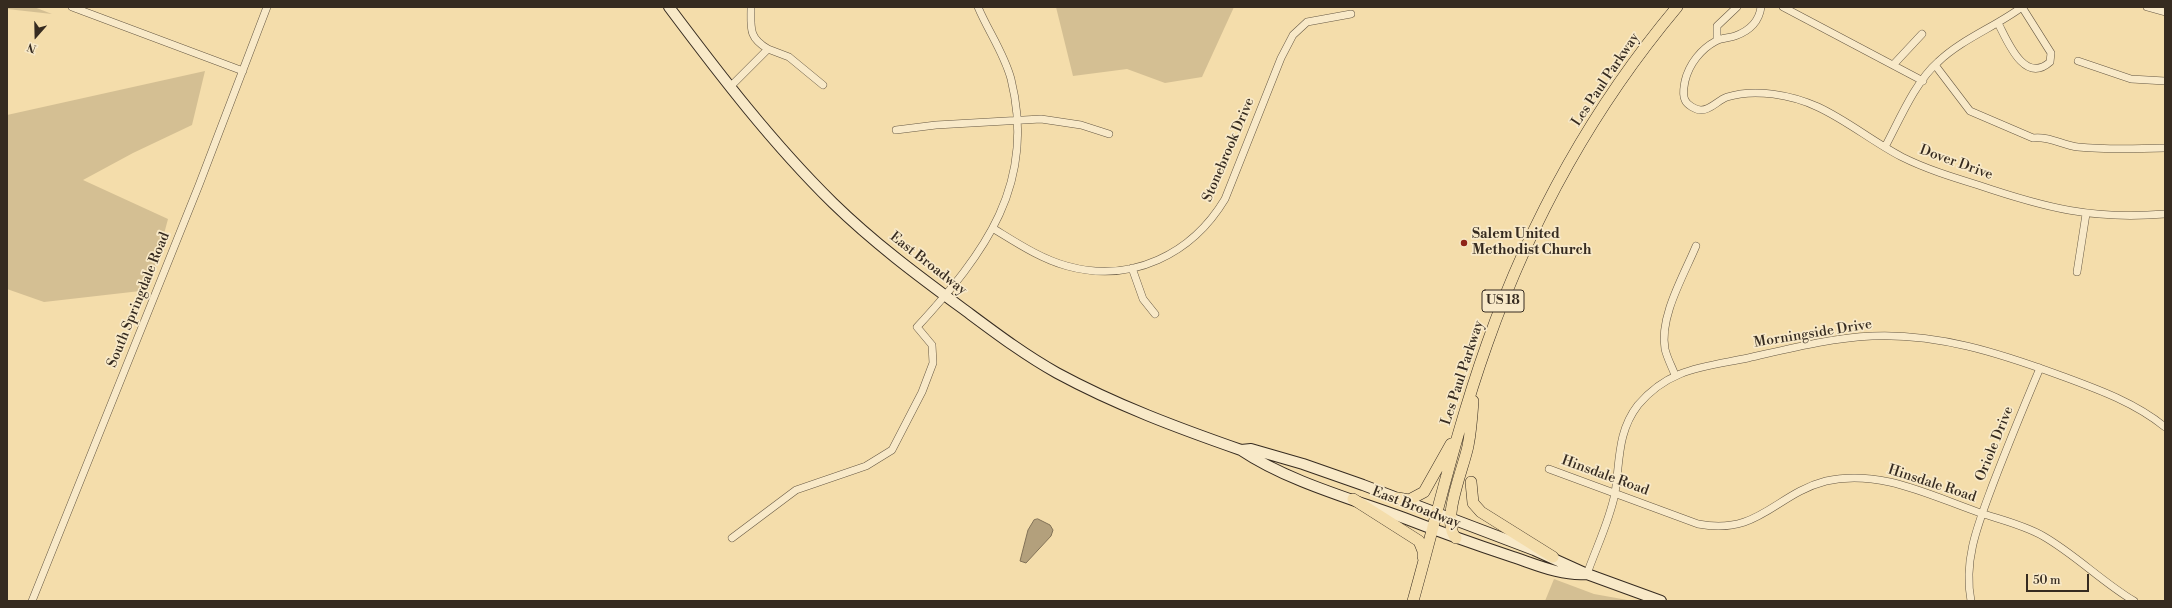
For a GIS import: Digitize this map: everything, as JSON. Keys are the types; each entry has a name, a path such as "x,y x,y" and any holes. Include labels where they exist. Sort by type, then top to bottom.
{"main road":[{"name":"East Broadway","path":"669,7 730,87 791,158 835,204 890,254 1015,347 1069,379 1134,410 1241,450 1257,461 1294,477 1456,538 1552,570 1571,574 1587,574"},
{"name":"Les Paul Parkway","path":"1413,601 1461,428 1488,339 1514,275 1565,170 1614,91 1677,7"},
{"path":"1456,538 1451,531 1455,521 1452,504 1471,429 1475,382"},
{"path":"1398,498 1409,500 1424,492 1461,428"},
{"name":"East Broadway","path":"1241,450 1251,449 1303,464 1398,498 1455,521 1553,557 1587,574 1661,601"},
{"path":"1471,482 1474,503 1481,512 1553,557"},
{"path":"1353,499 1419,541 1423,551 1424,562"}],"street":[{"path":"72,7 243,70"},
{"name":"South Springdale Road","path":"32,601 199,185 267,7"},
{"path":"751,7 752,34 756,40 768,49 790,57 824,85"},
{"path":"732,538 796,490 866,466 892,450 919,398 933,363 932,345 917,327 946,296 994,229 1006,201 1017,152 1018,121 1010,78 1001,53 978,7"},
{"path":"1737,7 1718,26 1717,40 1735,36 1753,26 1760,17 1761,7"},
{"path":"1783,7 1894,64 1923,81"},
{"path":"1885,147 1923,81 1935,65 1955,48 2022,7 2051,53 2052,58 2047,65 2032,67 2020,62 1998,23"},
{"path":"2147,7 2165,12"},
{"name":"Stonebrook Drive","path":"994,229 1036,254 1067,266 1100,271 1132,268 1162,258 1181,248 1201,232 1216,215 1232,184 1281,58 1293,35 1301,26 1311,21 1351,14"},
{"path":"1894,64 1922,34"},
{"name":"Dover Drive","path":"1717,40 1700,52 1687,75 1683,92 1685,100 1693,107 1701,110 1712,106 1725,97 1752,92 1809,103 1831,113 1885,147 1922,166 2014,198 2086,214 2133,216 2165,214"},
{"path":"730,87 768,49"},
{"path":"2078,61 2131,79 2165,81"},
{"path":"1935,65 1970,111 2032,138 2044,136 2076,147 2118,149 2165,148"},
{"path":"896,130 936,125 1018,121 1061,121 1109,134"},
{"path":"2077,272 2086,214"},
{"path":"1675,375 1665,350 1667,321 1669,310 1696,246"},
{"path":"1132,268 1142,299 1154,314"},
{"name":"Morningside Drive","path":"1587,574 1615,493 1620,442 1629,419 1652,392 1675,375 1691,370 1841,340 1872,336 1929,339 1961,343 2040,368 2116,397 2143,411 2165,427"},
{"name":"Oriole Drive","path":"1971,601 1968,586 1969,561 1972,543 2040,368"},
{"name":"Hinsdale Road","path":"1549,469 1698,524 1723,527 1748,522 1763,516 1790,498 1821,483 1854,477 1878,480 1905,486 2043,536 2134,601"}],"shaded area":[{"path":"7,7 34,7 52,14 7,9"},
{"path":"1056,7 1234,7 1202,77 1165,83 1127,69 1073,76"},
{"path":"205,71 192,125 133,153 83,180 168,219 149,290 44,302 7,289 7,115"},
{"path":"1038,519 1050,525 1053,530 1051,536 1026,563 1020,561 1028,530 1034,520"},
{"path":"1554,579 1594,594 1633,601 1545,601"}],"place":[{"name":"Salem United Methodist Church","path":"1464,243"}]}
